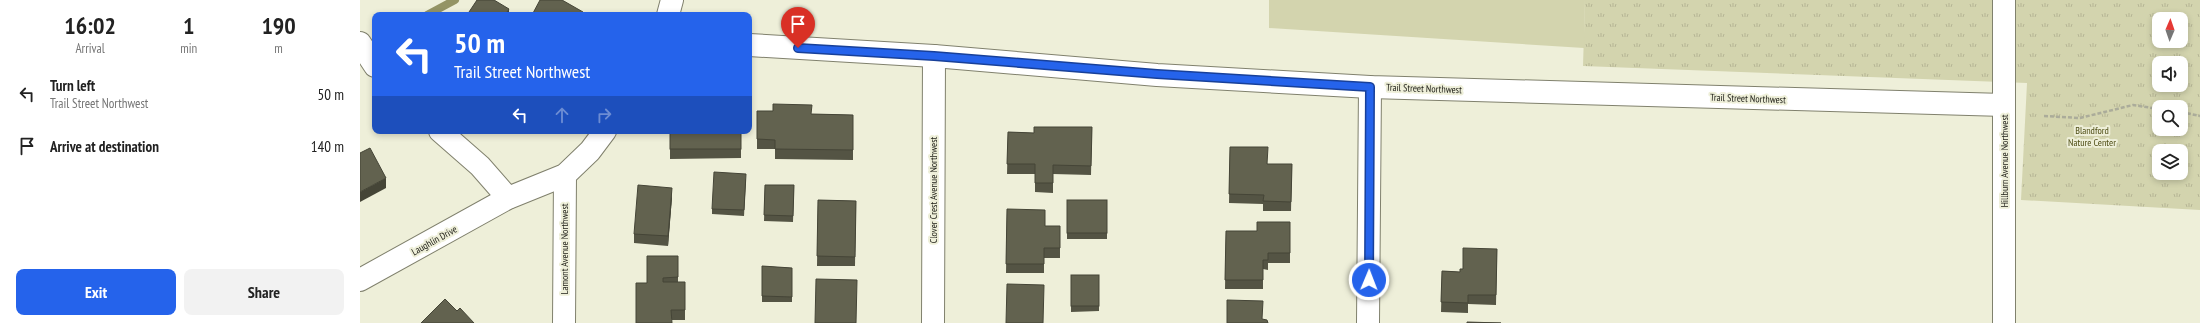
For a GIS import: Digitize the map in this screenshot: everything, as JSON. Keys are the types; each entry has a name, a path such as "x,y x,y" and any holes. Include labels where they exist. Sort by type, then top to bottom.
{"street":[{"path":"669,12 672,0"},
{"name":"Hillburn Avenue Northwest","path":"2004,0 2004,323"},
{"path":"360,43 372,61"},
{"name":"Trail Street Northwest","path":"752,45 934,56 1157,74 1370,87 2004,105"},
{"name":"Clover Crest Avenue Northwest","path":"932,323 934,56"},
{"path":"1368,323 1370,87"},
{"path":"443,134 480,166 508,198"},
{"path":"565,175 590,151 603,134"},
{"name":"Laughlin Drive","path":"360,280 508,198 565,175"},
{"name":"Lamont Avenue Northwest","path":"564,323 565,175"}],"path":[{"path":"2044,116 2080,118 2133,105 2152,108"},
{"path":"2188,113 2200,116"}],"green space":[{"path":"1269,0 1585,0 1584,48 1269,28"},
{"name":"Blandford Nature Center","path":"1585,0 2200,0 2200,210 2021,200 2027,83 1583,66"}],"building":[{"path":"477,0 494,0 509,9 507,12 469,12"},
{"path":"540,0 562,0 583,12 534,12"},
{"path":"773,104 812,105 811,114 853,115 853,150 775,149 775,140 757,139 757,111 773,111"},
{"path":"1034,127 1092,127 1091,166 1053,165 1053,183 1035,183 1035,164 1007,164 1008,132 1034,133"},
{"path":"670,134 741,134 741,149 670,149"},
{"path":"1230,147 1268,147 1267,164 1292,164 1291,202 1263,201 1264,195 1229,194"},
{"path":"370,148 386,178 360,192 360,153"},
{"path":"714,172 746,174 744,210 712,209"},
{"path":"638,185 672,188 668,236 634,234"},
{"path":"765,185 794,185 793,216 764,215"},
{"path":"818,200 856,201 855,257 817,256"},
{"path":"1067,200 1107,200 1107,233 1067,233"},
{"path":"1007,209 1045,210 1045,226 1060,226 1060,248 1044,248 1044,264 1006,264"},
{"path":"1257,222 1290,222 1290,253 1268,253 1268,260 1263,260 1263,280 1225,280 1226,231 1257,231"},
{"path":"1463,248 1497,249 1496,295 1468,295 1468,303 1441,302 1442,271 1460,272 1460,269 1463,269"},
{"path":"647,256 678,256 678,277 663,278 663,282 685,282 685,310 671,310 672,323 636,323 636,283 647,283"},
{"path":"762,266 792,268 792,297 762,296"},
{"path":"1071,275 1099,275 1099,306 1071,306"},
{"path":"816,279 857,280 856,323 815,323"},
{"path":"1007,284 1044,285 1043,323 1006,323"},
{"path":"445,299 457,311 460,308 474,323 421,323"},
{"path":"1227,300 1263,301 1262,319 1267,320 1268,323 1227,323"},
{"path":"1467,322 1501,323 1467,323"}],"waterway":[{"path":"433,12 455,0"}],"route":[{"path":"798,48 934,56 1157,74 1370,87 1369,280"}]}
